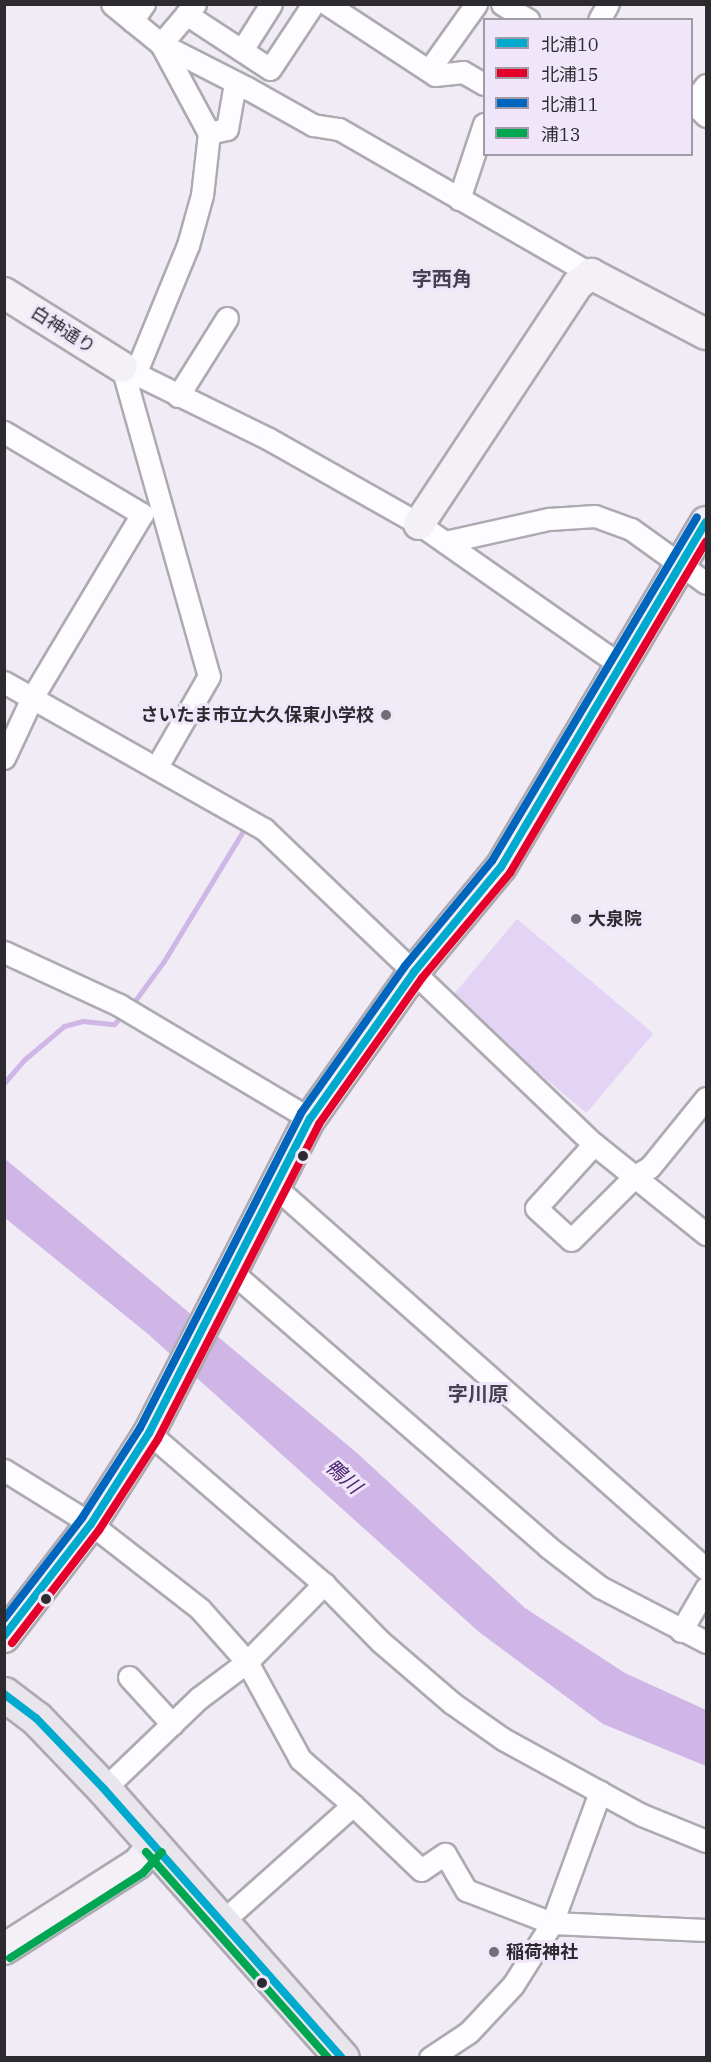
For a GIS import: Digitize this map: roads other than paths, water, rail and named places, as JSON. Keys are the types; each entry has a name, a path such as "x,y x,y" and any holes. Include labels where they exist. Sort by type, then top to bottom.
{"main road":[{"path":"4,1694 52,1734 105,1789 342,2058"}],"street":[{"path":"112,4 138,13 161,44 208,133 202,195 188,245 128,370 209,676 156,768"},
{"path":"242,50 271,4"},
{"path":"161,44 191,9 242,50 270,69 313,4"},
{"path":"327,4 435,75 463,72 483,83"},
{"path":"429,70 476,4"},
{"path":"502,4 526,18"},
{"path":"600,18 608,4"},
{"path":"161,44 314,125 339,129 591,274 706,334"},
{"path":"693,101 706,85"},
{"path":"208,133 228,129 234,89 247,88"},
{"path":"693,103 706,116"},
{"path":"459,199 483,127"},
{"path":"419,524 577,285 591,274"},
{"name":"白神通り","path":"4,293 128,370"},
{"path":"178,396 227,318"},
{"path":"128,370 268,439 419,524 623,666"},
{"path":"4,432 142,514 32,698 4,758"},
{"path":"445,542 549,519 595,516 631,529 706,583"},
{"path":"4,1637 92,1524 154,1423 310,1119 414,972 501,867 623,666 706,522"},
{"path":"4,682 264,829 594,1144 706,1234"},
{"path":"4,952 119,1005 310,1119"},
{"path":"594,1144 536,1208 571,1240 635,1176 650,1167 706,1098"},
{"path":"274,1186 706,1569"},
{"path":"228,1281 548,1547 600,1587 706,1642"},
{"path":"154,1423 324,1584 381,1642 452,1703 503,1739 642,1815 706,1841"},
{"path":"4,1470 92,1524 200,1609 247,1662 300,1759 353,1805 421,1870 445,1854 465,1890 552,1923 706,1930"},
{"path":"105,1789 172,1724 247,1662 324,1584"},
{"path":"681,1631 706,1588"},
{"path":"129,1677 172,1724"},
{"path":"430,2058 469,2032 513,1985 552,1923 600,1792"},
{"path":"223,1921 353,1805"},
{"path":"4,1949 137,1864 154,1845"}],"water":[{"name":"鴨川","path":"4,1158 357,1453 525,1608 625,1673 706,1710 706,1766 603,1724 479,1632 148,1334 5,1218"}],"waterway":[{"path":"131,1006 164,961 243,831"},
{"path":"4,1083 25,1059 64,1026 83,1021 114,1024 125,1013"}],"place":[{"name":"さいたま市立大久保東小学校","path":"386,715"},
{"name":"大泉院","path":"576,919"},
{"name":"稲荷神社","path":"494,1952"}],"district":[{"name":"字西角","path":"442,278"},
{"name":"字川原","path":"478,1393"}]}
